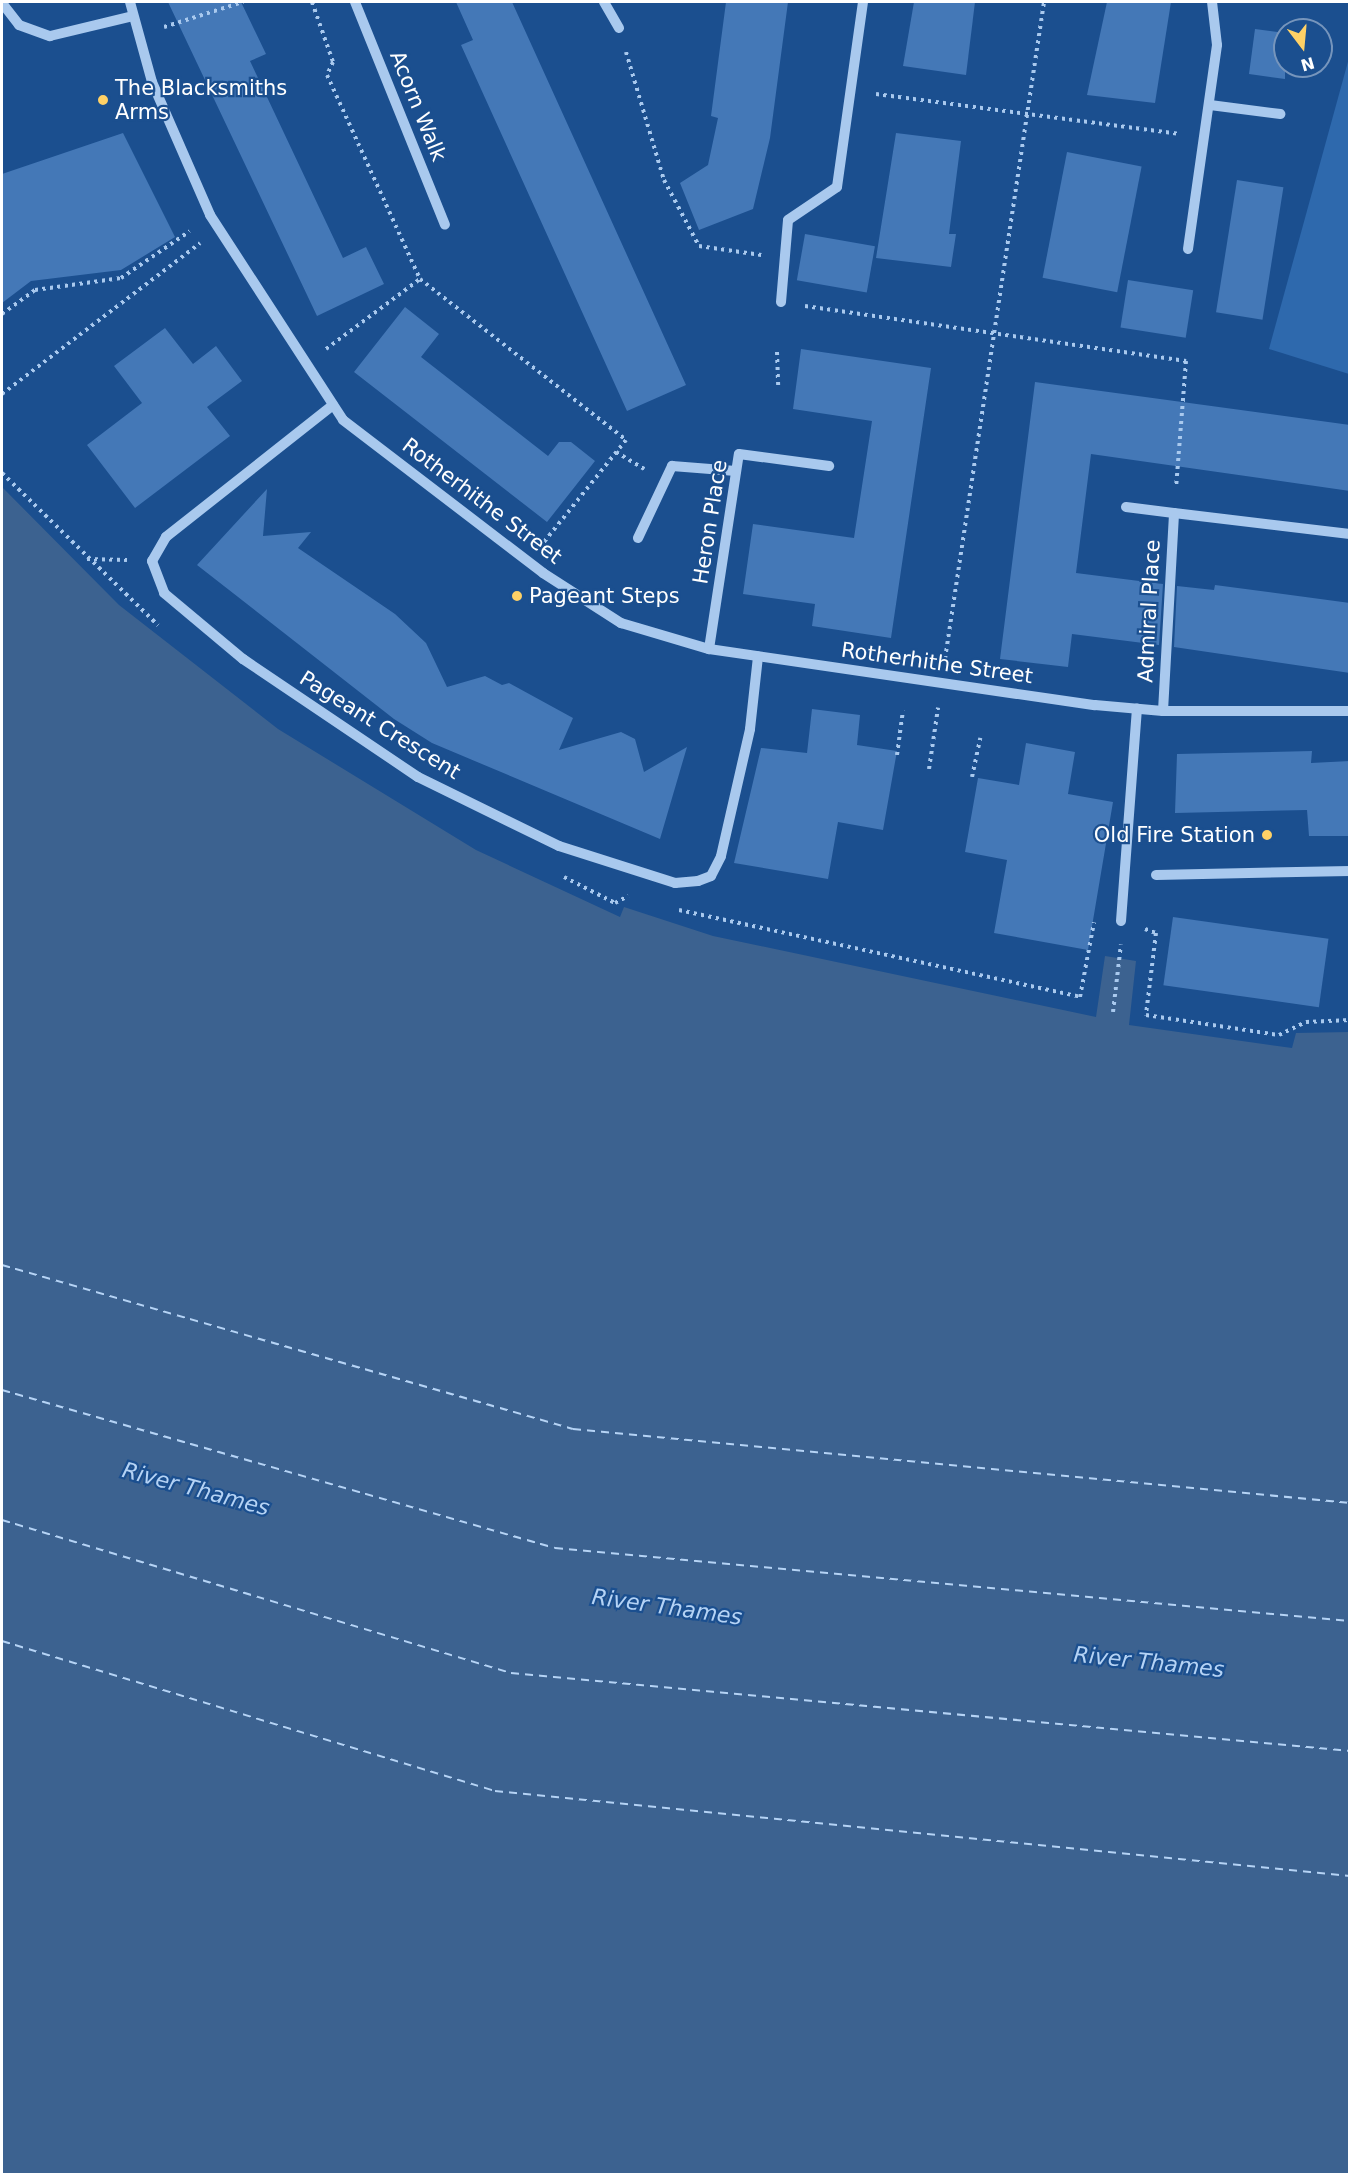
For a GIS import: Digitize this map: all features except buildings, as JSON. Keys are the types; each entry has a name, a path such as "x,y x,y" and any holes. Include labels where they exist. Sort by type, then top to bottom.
{"street":[{"name":"Rotherhithe Street","path":"130,2 137,36 210,214 343,420 528,561 621,623 709,649 1137,709 1350,711"},
{"name":"Acorn Walk","path":"354,2 445,225"},
{"path":"604,2 619,28"},
{"path":"781,302 788,220 837,187 863,2"},
{"path":"1188,249 1206,138 1217,45 1212,2"},
{"path":"2,3 19,25 50,36 133,16"},
{"path":"1210,105 1280,114"},
{"path":"152,561 166,537 333,405"},
{"name":"Heron Place","path":"709,649 739,454 830,466"},
{"path":"638,538 672,466 736,471"},
{"name":"Admiral Place","path":"1126,507 1350,534"},
{"name":"Admiral Place","path":"1163,711 1174,513"},
{"name":"Pageant Crescent","path":"152,561 164,593 243,659 418,777 559,846 675,883 698,881 711,876 721,856 750,729 758,656"},
{"path":"1121,921 1137,709"},
{"path":"1156,876 1350,871"}],"path":[{"path":"137,36 243,2"},
{"path":"312,2 333,62 327,75 420,279 626,440 528,561"},
{"path":"941,683 1044,2"},
{"path":"619,28 664,180 699,246 784,258"},
{"path":"850,90 1206,138"},
{"path":"2,314 35,290 121,278 188,234"},
{"path":"2,394 190,249"},
{"path":"306,364 420,279"},
{"path":"781,302 1186,361 1178,465"},
{"path":"777,352 778,387"},
{"path":"2,473 86,559 152,561"},
{"path":"897,755 903,710"},
{"path":"929,769 935,723"},
{"path":"972,777 980,738"},
{"path":"705,917 1080,997 1094,918 1121,921 1156,933 1146,1015 1279,1035 1306,1022 1350,1020"},
{"path":"1113,1012 1121,921"}],"shaded area":[{"path":"1349,58 1349,374 1269,349"}],"water":[{"name":"River Thames","path":"2,487 119,605 278,729 476,850 620,917 624,907 713,936 1096,1017 1105,956 1136,961 1129,1025 1292,1048 1296,1033 1349,1032 1349,2174 2,2174"}],"ferry route":[{"path":"2,1265 573,1429 1350,1503"},
{"path":"2,1390 555,1548 1350,1621"},
{"path":"2,1520 511,1673 1350,1751"},
{"path":"2,1641 495,1791 1350,1876"}],"place":[{"name":"The Blacksmiths Arms","path":"103,100"},
{"name":"Pageant Steps","path":"517,596"},
{"name":"Old Fire Station","path":"1267,835"}]}
